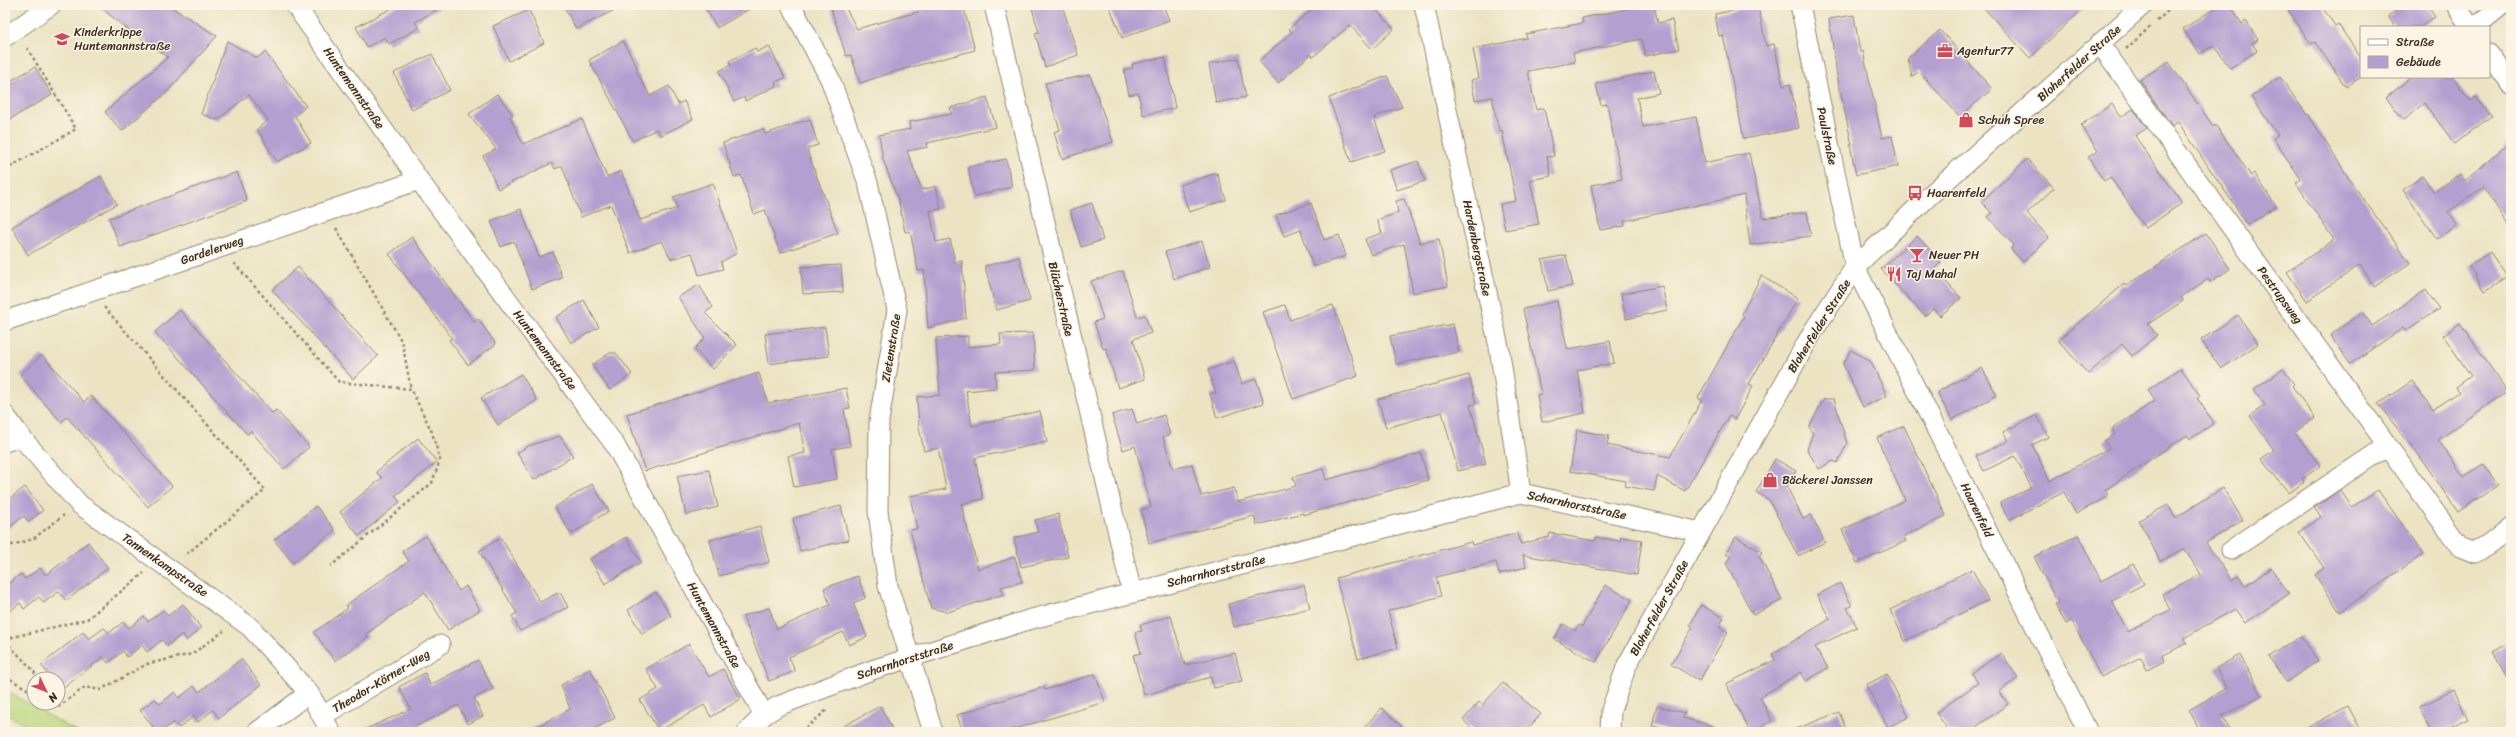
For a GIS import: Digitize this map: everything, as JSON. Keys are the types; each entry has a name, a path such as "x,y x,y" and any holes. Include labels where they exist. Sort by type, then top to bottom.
{"street":[{"path":"11,33 51,5"},
{"name":"Huntemannstraße","path":"295,5 419,180 615,445 764,715"},
{"name":"Zietenstraße","path":"791,5 830,79 868,183 897,310 879,421 878,511 888,586 909,659 933,732"},
{"name":"Blücherstraße","path":"994,5 1132,592"},
{"name":"Hardenbergstraße","path":"1424,5 1498,347 1521,493"},
{"name":"Paulstraße","path":"1800,5 1855,267"},
{"name":"Bloherfelder Straße","path":"1610,732 1612,710 1628,665 1812,333 1855,267 1928,197 2144,5"},
{"path":"2456,5 2469,26"},
{"path":"2476,26 2502,5"},
{"name":"Pestrupsweg","path":"2100,44 2460,547 2475,553 2490,544 2511,527"},
{"path":"2490,55 2511,84"},
{"name":"Gardelerweg","path":"5,321 419,180"},
{"name":"Haarenfeld","path":"1855,267 2088,732"},
{"name":"Tannenkampstraße","path":"5,415 13,440 79,504 241,619 309,693 327,724"},
{"path":"2231,550 2387,446"},
{"name":"Scharnhorststraße","path":"747,732 764,715 785,704 872,670 1028,620 1521,493 1701,532"},
{"name":"Theodor-Körner-Weg","path":"327,724 440,645"},
{"path":"257,732 309,693"}],"path":[{"path":"2113,62 2174,5"},
{"path":"5,170 76,129 11,33"},
{"path":"327,212 402,342 410,389 432,432 440,460 432,483 331,566"},
{"path":"220,248 339,382 410,389"},
{"path":"34,671 5,640 87,619 164,565 264,490 90,292"},
{"path":"5,547 33,539 79,504"},
{"path":"66,702 85,687 100,690 147,664 192,654 241,619"},
{"path":"5,676 26,688"}],"green space":[{"path":"5,690 26,702 26,711 41,711 77,732 37,732 5,713"}],"building":[{"path":"98,5 168,5 217,36 166,93 122,131 105,112 168,57 122,25"},
{"path":"398,5 445,5 415,22 419,28 389,44 385,37 367,47 356,27"},
{"path":"563,5 625,5 576,29"},
{"path":"704,5 756,5 717,28"},
{"path":"830,5 844,5 857,29 942,5 963,5 975,50 897,71 860,83 851,55 846,56"},
{"path":"1031,5 1062,5 1078,55 1045,67 1035,33 1039,32"},
{"path":"1109,5 1163,5 1169,20 1122,38"},
{"path":"1317,5 1372,5 1394,29 1372,49 1350,25 1313,57 1311,54 1278,83 1259,61 1292,32 1289,29"},
{"path":"1637,5 1654,5 1658,23 1672,20 1679,49 1646,56 1642,39 1573,53 1575,62 1528,71 1536,110 1544,108 1554,156 1547,157 1551,176 1530,180 1539,224 1505,230 1500,204 1516,201 1502,130 1499,131 1492,97 1475,100 1471,80 1479,78 1473,49 1527,38 1526,34 1583,23 1582,18 1637,7"},
{"path":"1981,5 2087,5 2030,58"},
{"path":"2220,5 2230,5 2242,24 2246,21 2258,40 2252,43 2257,51 2230,68 2214,45 2200,54 2183,29"},
{"path":"2285,5 2321,5 2335,26 2338,24 2360,57 2360,78 2346,87 2315,42 2311,44"},
{"path":"2404,5 2427,5 2435,17 2422,26 2394,26 2388,16"},
{"path":"1758,6 1766,46 1774,44 1783,86 1790,84 1799,128 1744,139 1723,35 1719,36 1715,14"},
{"path":"529,10 544,43 509,61 493,26"},
{"path":"1854,15 1860,52 1863,51 1882,138 1892,136 1898,166 1856,175 1850,145 1852,145 1837,75 1829,19"},
{"path":"1940,30 1992,89 1960,117 1919,71 1912,77 1908,58"},
{"path":"227,41 257,58 265,52 306,106 295,116 311,143 277,162 257,129 268,120 249,95 217,120 201,114"},
{"path":"623,41 650,96 669,86 678,104 684,101 693,119 660,136 657,129 633,141 589,60"},
{"path":"769,46 785,78 775,82 776,86 745,101 744,97 734,102 719,71 731,65 729,61 755,48 757,52"},
{"path":"432,54 450,90 412,110 394,73"},
{"path":"1165,57 1175,108 1143,115 1138,93 1129,95 1124,70 1133,68 1132,64"},
{"path":"1238,58 1246,97 1216,103 1209,64"},
{"path":"2168,61 2213,126 2215,124 2251,176 2254,173 2276,206 2248,225 2178,122 2172,126 2140,80"},
{"path":"35,67 52,95 5,122 5,84"},
{"path":"1654,71 1659,93 1637,98 1643,127 1696,117 1705,163 1749,153 1763,218 1807,212 1811,236 1750,245 1744,195 1624,221 1625,226 1600,230 1591,185 1622,179 1607,104 1601,105 1596,84"},
{"path":"1090,75 1113,142 1062,159 1054,132 1060,130 1045,83"},
{"path":"1387,76 1402,107 1374,117 1385,151 1351,162 1329,98"},
{"path":"2280,77 2307,115 2308,114 2351,182 2410,263 2374,287 2360,265 2307,301 2287,272 2334,240 2296,183 2301,179 2273,138 2278,135 2251,97"},
{"path":"2410,78 2453,78 2471,101 2476,97 2491,116 2455,144 2424,103 2404,120 2386,98"},
{"path":"497,94 513,115 510,117 523,144 582,119 607,177 621,171 640,220 678,208 673,197 713,183 737,253 721,262 723,269 699,275 692,253 671,259 662,241 630,253 611,205 581,217 562,166 555,169 552,163 498,189 483,156 496,149 469,114"},
{"path":"987,97 996,127 927,143 928,147 907,151 922,190 936,186 941,209 930,211 936,242 950,239 955,262 962,261 966,318 928,328 924,270 918,271 910,231 905,232 899,203 883,159 879,135 910,129 909,122 952,114 950,108"},
{"path":"2112,104 2121,117 2133,109 2147,128 2135,136 2182,203 2146,228 2110,177 2104,181 2088,157 2098,151 2081,125"},
{"path":"810,119 818,145 808,148 808,153 838,233 780,253 765,210 754,214 741,175 734,177 723,143 763,129 765,134"},
{"path":"2511,141 2511,228 2483,187 2448,212 2457,225 2437,239 2403,190 2422,176 2434,192 2460,174 2465,181"},
{"path":"1006,159 1012,187 974,196 968,167"},
{"path":"2027,159 2054,188 2027,213 2049,238 2023,262 2011,249 2014,245 1988,217 1992,213 1981,202"},
{"path":"1418,161 1425,181 1397,190 1390,170"},
{"path":"237,172 247,201 120,247 109,218"},
{"path":"1217,173 1226,200 1189,212 1180,185"},
{"path":"101,176 117,204 28,255 12,227"},
{"path":"1404,199 1420,243 1439,239 1448,286 1413,293 1404,244 1371,255 1365,239 1382,233 1377,220 1398,213 1396,201"},
{"path":"1092,203 1103,240 1081,247 1070,210"},
{"path":"1311,203 1324,240 1339,235 1346,256 1313,267 1301,230 1284,236 1276,215"},
{"path":"521,209 539,257 553,252 562,278 532,289 514,241 501,247 491,221"},
{"path":"2206,233 2230,269 2210,282 2208,279 2181,297 2183,301 2148,324 2157,335 2132,356 2122,344 2088,374 2058,340 2124,284 2126,286"},
{"path":"1917,236 1941,262 1934,269 1961,298 1940,316 1933,309 1925,316 1881,269"},
{"path":"412,237 474,322 478,319 496,344 468,365 449,340 452,338 389,254"},
{"path":"1202,241 1210,267 1174,279 1165,252"},
{"path":"2490,252 2507,277 2485,291 2469,266"},
{"path":"1566,255 1573,286 1548,291 1542,260"},
{"path":"1019,257 1030,301 996,310 985,266"},
{"path":"841,265 843,292 803,294 801,267"},
{"path":"298,267 378,356 353,379 272,290"},
{"path":"1123,271 1137,317 1145,315 1151,333 1133,339 1145,379 1118,388 1106,348 1103,349 1094,322 1103,319 1091,281"},
{"path":"1761,276 1798,298 1749,384 1753,386 1735,419 1729,416 1685,491 1657,476 1654,491 1625,486 1626,481 1570,471 1577,430 1609,436 1607,445 1670,457 1702,400 1698,398 1744,316 1742,314"},
{"path":"699,285 713,307 705,313 737,345 713,369 694,349 705,338 678,297"},
{"path":"1662,286 1667,310 1626,319 1621,294"},
{"path":"2426,290 2439,309 2405,331 2403,328 2350,364 2330,335 2363,312 2372,326"},
{"path":"584,300 599,327 571,343 556,317"},
{"path":"1557,301 1567,348 1570,349 1610,341 1614,363 1577,370 1585,413 1542,422 1537,395 1541,394 1523,309"},
{"path":"1285,305 1290,320 1333,305 1358,376 1293,399 1263,312"},
{"path":"180,310 272,413 276,410 309,447 284,469 251,431 247,434 155,332"},
{"path":"2238,315 2258,344 2221,369 2201,340"},
{"path":"2460,323 2507,391 2438,440 2464,477 2483,464 2498,485 2458,512 2418,454 2378,404 2412,381 2433,410 2459,392 2456,387 2471,376 2443,335"},
{"path":"1453,324 1459,352 1396,364 1390,336"},
{"path":"825,327 829,356 769,364 765,334"},
{"path":"1033,333 1035,370 995,372 996,388 966,391 972,426 1040,411 1047,442 975,458 983,499 961,504 978,569 1015,557 1022,582 1001,587 1004,594 948,612 931,608 910,530 917,529 910,496 946,489 938,448 924,451 919,427 917,397 940,395 936,338 968,336 968,347 1001,344 1000,334"},
{"path":"1851,350 1871,362 1887,396 1863,407 1843,364"},
{"path":"610,353 616,353 632,374 610,390 592,365"},
{"path":"42,355 84,402 91,396 172,486 148,507 67,417 61,422 20,375"},
{"path":"1234,361 1242,384 1256,379 1264,403 1217,418 1210,394 1216,393 1208,370"},
{"path":"1982,368 1997,395 1952,420 1937,392"},
{"path":"2181,368 2200,396 2197,398 2214,423 2190,439 2187,435 2105,490 2108,496 2076,514 2064,492 2009,520 2000,503 2031,487 2015,456 1984,471 1976,456 2008,441 2003,432 2037,415 2048,437 2032,445 2050,481 2109,448 2104,441 2115,434 2112,429 2155,401 2148,390"},
{"path":"2283,369 2294,384 2292,386 2315,418 2295,432 2320,466 2302,479 2304,482 2289,493 2261,459 2274,450 2250,416 2265,405 2254,389"},
{"path":"759,373 768,403 846,388 850,408 844,409 850,446 832,449 837,479 794,487 788,456 805,453 799,423 645,471 627,414"},
{"path":"521,374 537,400 498,425 481,398"},
{"path":"1469,375 1476,404 1470,405 1486,464 1458,471 1442,412 1386,428 1378,399"},
{"path":"1824,399 1834,399 1847,444 1837,463 1833,461 1819,469 1807,450 1813,433 1809,427"},
{"path":"1132,409 1137,424 1164,415 1170,435 1163,437 1173,469 1192,464 1201,496 1234,488 1238,502 1296,486 1293,477 1323,469 1326,480 1421,453 1428,480 1303,515 1303,513 1257,525 1254,516 1149,543 1141,510 1151,507 1135,446 1123,450 1112,415"},
{"path":"1904,426 1946,516 1904,536 1906,541 1857,563 1842,530 1905,500 1877,438"},
{"path":"560,436 573,456 534,480 517,453 528,446"},
{"path":"418,438 437,462 395,496 400,502 359,536 340,512 382,478 376,472"},
{"path":"1775,459 1796,471 1787,487 1803,519 1811,515 1825,542 1798,556 1769,500 1756,492"},
{"path":"709,470 718,507 686,515 677,476"},
{"path":"592,484 609,511 571,534 555,507"},
{"path":"25,487 43,510 28,522 24,516 5,531 5,502"},
{"path":"2223,488 2243,520 2206,543 2232,581 2238,576 2245,586 2271,568 2289,594 2245,623 2235,609 2184,638 2187,643 2162,656 2164,661 2147,670 2141,657 2101,677 2072,621 2066,624 2055,604 2058,603 2034,557 2078,535 2101,581 2133,564 2144,584 2112,601 2128,632 2170,610 2162,594 2201,574 2184,549 2160,561 2139,520 2168,505 2175,518"},
{"path":"2340,490 2352,507 2378,490 2423,554 2340,612 2315,575 2324,568 2299,532 2321,517 2314,508"},
{"path":"316,506 335,530 293,563 274,540"},
{"path":"841,506 849,540 800,551 793,518"},
{"path":"1058,514 1068,557 1021,567 1014,538 1038,532 1035,520"},
{"path":"760,526 769,562 719,576 710,540"},
{"path":"1518,533 1521,544 1549,537 1550,533 1595,541 1596,537 1620,541 1621,537 1642,540 1637,575 1523,555 1526,567 1499,574 1496,562 1436,577 1441,596 1388,611 1398,648 1358,659 1336,578 1471,542 1472,545"},
{"path":"426,536 459,591 466,586 480,610 448,630 425,592 366,634 368,637 335,661 314,632 348,608 346,605 409,561 402,551"},
{"path":"626,537 641,562 605,584 590,559"},
{"path":"1736,537 1762,552 1759,556 1782,600 1753,615 1726,563 1731,556 1726,554"},
{"path":"501,538 540,602 560,592 568,607 520,631 512,616 517,613 479,551"},
{"path":"88,542 108,568 66,601 59,591 44,603 39,597 24,609 20,603 5,615 5,586 21,574 25,579 40,568 46,575"},
{"path":"1972,569 1988,600 1905,641 1890,610"},
{"path":"858,576 865,598 853,603 867,637 849,645 843,632 789,657 795,671 769,681 743,616 769,608 777,629 830,605 824,588"},
{"path":"1840,583 1852,606 1847,608 1857,627 1815,647 1828,668 1806,681 1801,672 1760,697 1772,721 1750,732 1726,684 1775,660 1772,654 1830,619 1817,595"},
{"path":"1304,585 1310,608 1234,627 1228,604"},
{"path":"1605,585 1632,600 1596,662 1554,639 1563,624 1575,631 1579,625 1582,627"},
{"path":"656,592 671,616 642,634 628,610"},
{"path":"183,604 201,628 187,640 182,634 167,646 162,640 147,652 142,645 127,657 123,651 108,663 103,657 66,686 66,671 46,671 41,665 83,632 89,639 104,628 109,633 123,622 129,628 144,616 148,622 163,610 168,616"},
{"path":"1701,605 1724,618 1719,627 1728,632 1699,681 1671,664 1693,627 1690,625"},
{"path":"1171,616 1185,665 1235,653 1242,681 1214,688 1211,677 1144,695 1133,655 1141,653 1135,632 1142,631 1140,625"},
{"path":"2301,636 2318,661 2286,682 2269,657"},
{"path":"2511,642 2511,685 2493,652"},
{"path":"689,644 709,677 723,669 741,699 711,717 704,705 659,731 640,700 658,689 646,669"},
{"path":"2001,653 2018,678 1999,691 2008,704 1969,732 1950,732 1936,713 1978,683 1972,673"},
{"path":"2240,655 2262,695 2222,716 2231,732 2201,732 2189,710 2227,688 2216,668"},
{"path":"241,659 261,685 219,718 213,710 198,722 194,716 179,728 174,722 161,732 157,732 140,710 155,699 160,704 175,692 179,698 194,686 199,692"},
{"path":"478,660 493,689 474,698 483,716 468,724 458,705 405,732 359,732 411,709 399,687 425,673 430,685"},
{"path":"590,669 615,718 588,732 526,732 570,709 561,685"},
{"path":"1095,674 1105,702 1004,732 963,732 957,715 1044,687 1045,690"},
{"path":"1887,674 1909,717 1888,727 1866,685"},
{"path":"1503,683 1541,714 1525,732 1476,732 1463,720 1479,702 1482,705"},
{"path":"2454,690 2468,719 2440,732 2431,732 2419,707"},
{"path":"880,706 894,732 833,732"},
{"path":"1657,706 1685,713 1683,718 1713,726 1712,732 1677,732 1652,726"},
{"path":"2348,706 2362,732 2299,732"},
{"path":"1382,708 1408,732 1360,732"},
{"path":"1839,712 1847,732 1791,732 1791,731"}],"place":[{"name":"Kinderkrippe Huntemannstraße","path":"62,39"},
{"name":"Agentur77","path":"1945,51"},
{"name":"Schuh Spree","path":"1966,120"},
{"name":"Haarenfeld","path":"1915,193"},
{"name":"Neuer PH","path":"1917,255"},
{"name":"Taj Mahal","path":"1894,274"},
{"name":"Bäckerei Janssen","path":"1770,480"}]}
